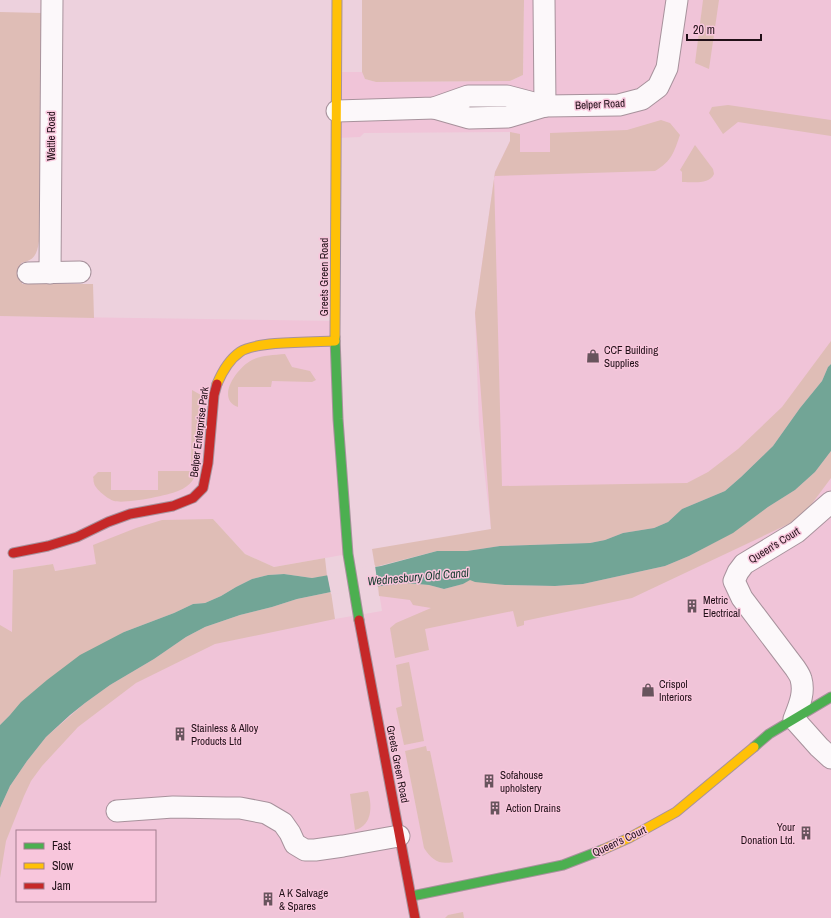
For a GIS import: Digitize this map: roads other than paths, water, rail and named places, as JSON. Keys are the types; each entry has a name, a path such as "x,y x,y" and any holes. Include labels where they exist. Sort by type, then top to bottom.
{"street":[{"name":"Wattle Road","path":"50,272 52,0"},
{"name":"Greets Green Road","path":"337,0 335,341 338,419 348,554 358,615 415,918"},
{"path":"544,0 545,106"},
{"name":"Belper Road","path":"337,111 434,108 468,96 506,96 545,106 619,105 642,99 658,87 667,68 677,0"},
{"path":"28,273 80,272"},
{"name":"Belper Enterprise Park","path":"13,553 48,546 77,537 108,522 130,514 173,506 193,498 203,488 208,463 214,395 217,384 230,362 241,351 256,346 335,341"},
{"name":"Queen's Court","path":"794,719 802,690 801,679 795,668 742,598 734,581 744,564 797,532 831,502"},
{"name":"Queen's Court","path":"412,896 563,865 626,839 676,812 769,734 831,697"},
{"path":"794,719 819,748 831,758"},
{"path":"117,810 173,807 240,808 266,813 283,824 290,833 295,844 305,850 343,846 399,836"}],"water":[{"name":"Wednesbury Old Canal","path":"831,364 831,451 815,472 795,490 768,507 733,533 689,556 665,566 583,584 555,586 505,585 475,582 470,580 463,584 444,589 429,585 406,583 331,592 297,599 240,615 205,627 186,637 154,659 110,685 70,715 46,737 27,761 10,786 0,808 0,725 21,702 80,655 124,632 193,604 205,603 252,579 268,575 284,574 312,578 381,566 437,551 467,551 500,546 590,543 605,540 623,533 654,528 668,522 682,509 725,491 741,477 773,446 800,408 822,381 828,367"}],"place":[{"name":"CCF Building Supplies","path":"593,356"},
{"name":"Metric Electrical","path":"692,606"},
{"name":"Crispol Interiors","path":"648,690"},
{"name":"Stainless & Alloy Products Ltd","path":"180,734"},
{"name":"Sofahouse upholstery","path":"489,781"},
{"name":"Action Drains","path":"495,808"},
{"name":"Your Donation Ltd.","path":"806,833"},
{"name":"A K Salvage & Spares","path":"268,899"}]}
